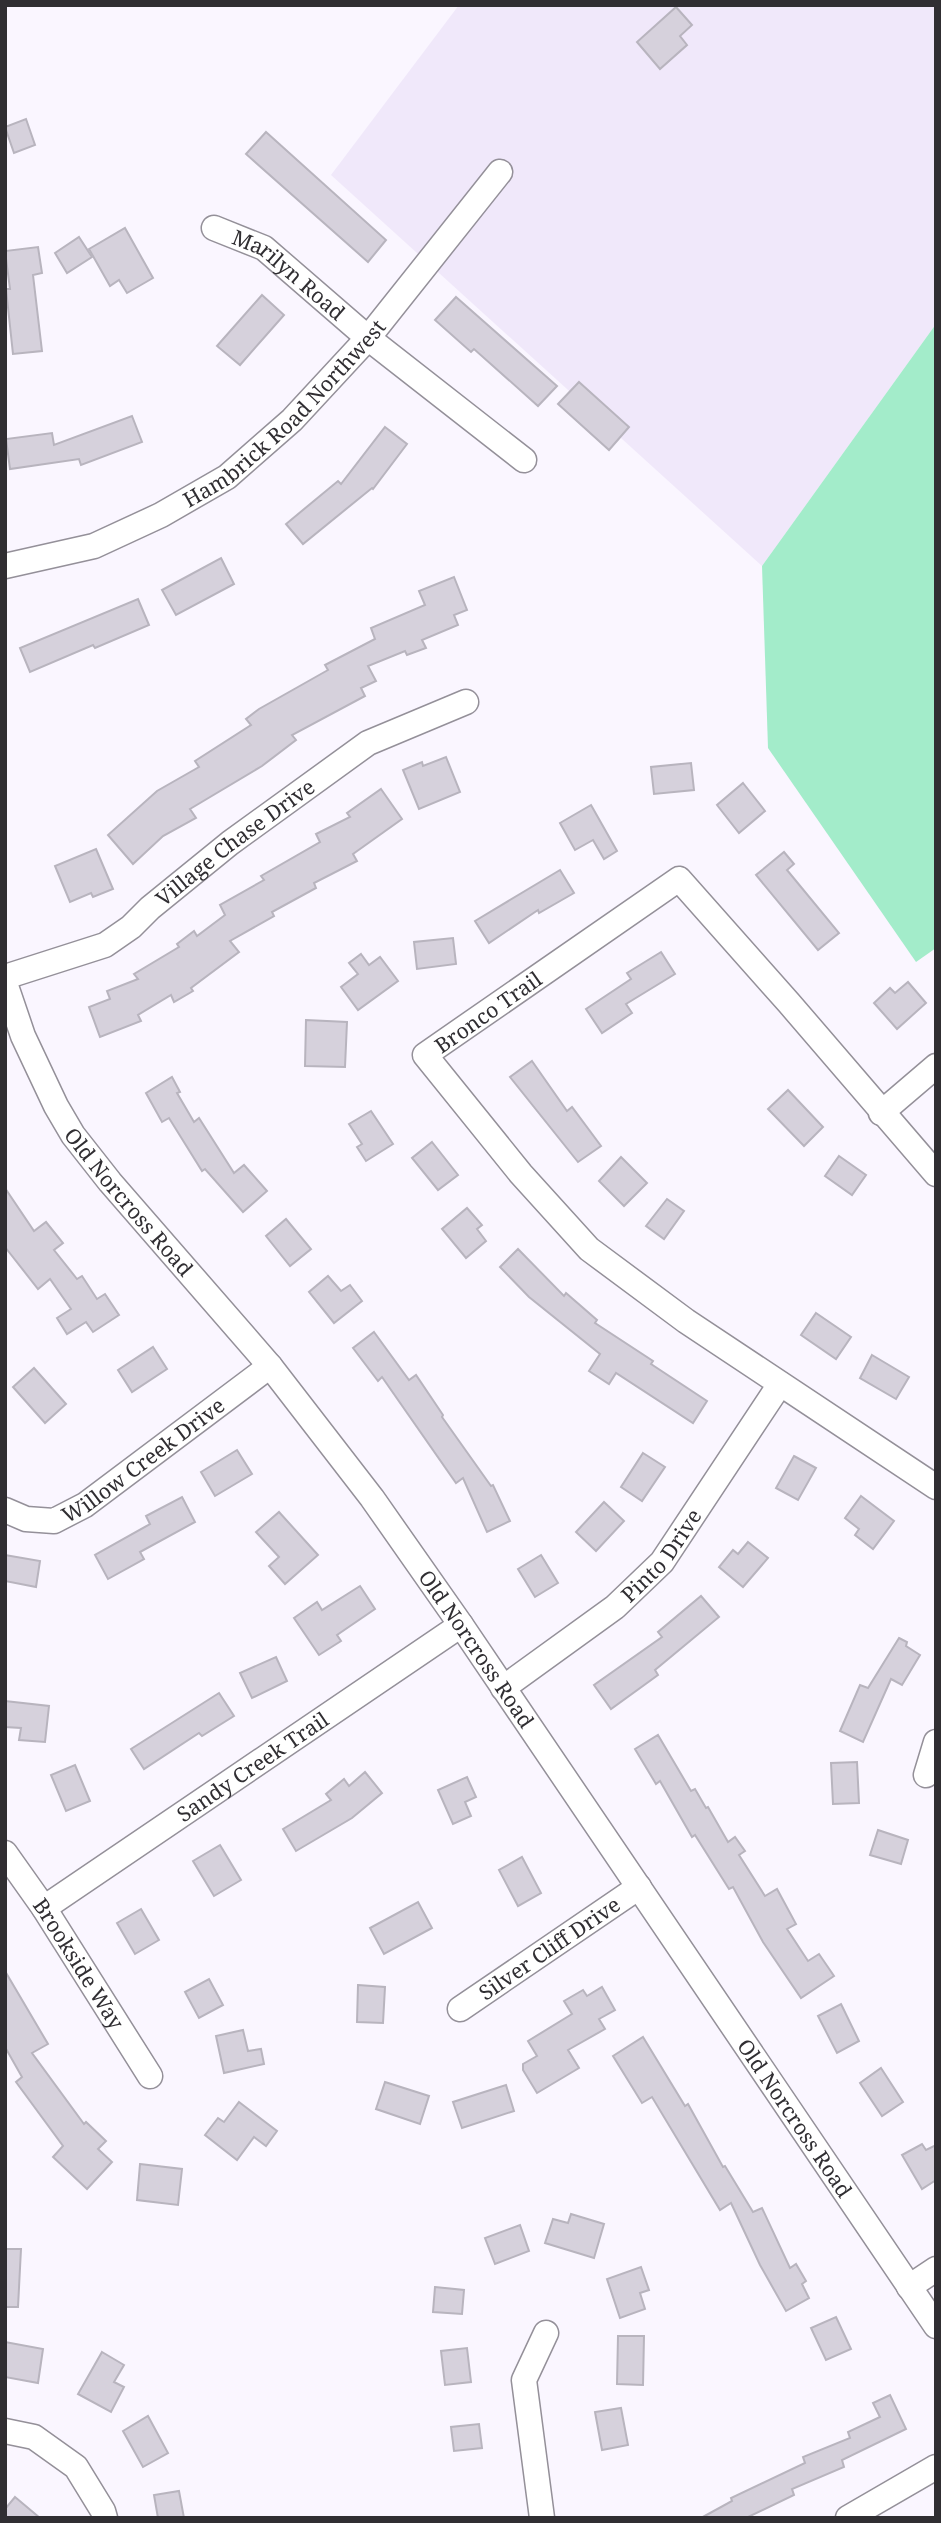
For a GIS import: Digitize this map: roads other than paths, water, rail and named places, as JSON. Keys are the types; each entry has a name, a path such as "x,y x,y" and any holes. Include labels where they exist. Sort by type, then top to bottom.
{"street":[{"name":"Hambrick Road Northwest","path":"5,566 94,546 162,515 227,477 292,420 368,338 500,172"},
{"name":"Marilyn Road","path":"214,229 264,248 368,338 524,460"},
{"name":"Village Chase Drive","path":"5,977 105,945 131,927 150,908 230,843 368,743 466,702"},
{"name":"Bronco Trail","path":"936,1174 679,879 425,1055 521,1174 589,1249 686,1321 936,1487"},
{"name":"Old Norcross Road","path":"5,983 23,1036 55,1106 73,1135 110,1182 270,1366 372,1498 936,2326"},
{"path":"881,1113 936,1066"},
{"name":"Willow Creek Drive","path":"5,1510 26,1519 54,1521 85,1505 270,1366"},
{"name":"Pinto Drive","path":"503,1688 615,1607 662,1562 780,1384"},
{"name":"Sandy Creek Trail","path":"44,1908 461,1625"},
{"path":"926,1775 936,1742"},
{"name":"Brookside Way","path":"5,1853 44,1908 150,2076"},
{"name":"Silver Cliff Drive","path":"460,2009 639,1887"},
{"path":"909,2287 936,2269"},
{"path":"542,2518 524,2380 547,2333"},
{"path":"5,2431 34,2437 76,2467 103,2511 104,2518"},
{"path":"848,2518 936,2467"}]}
